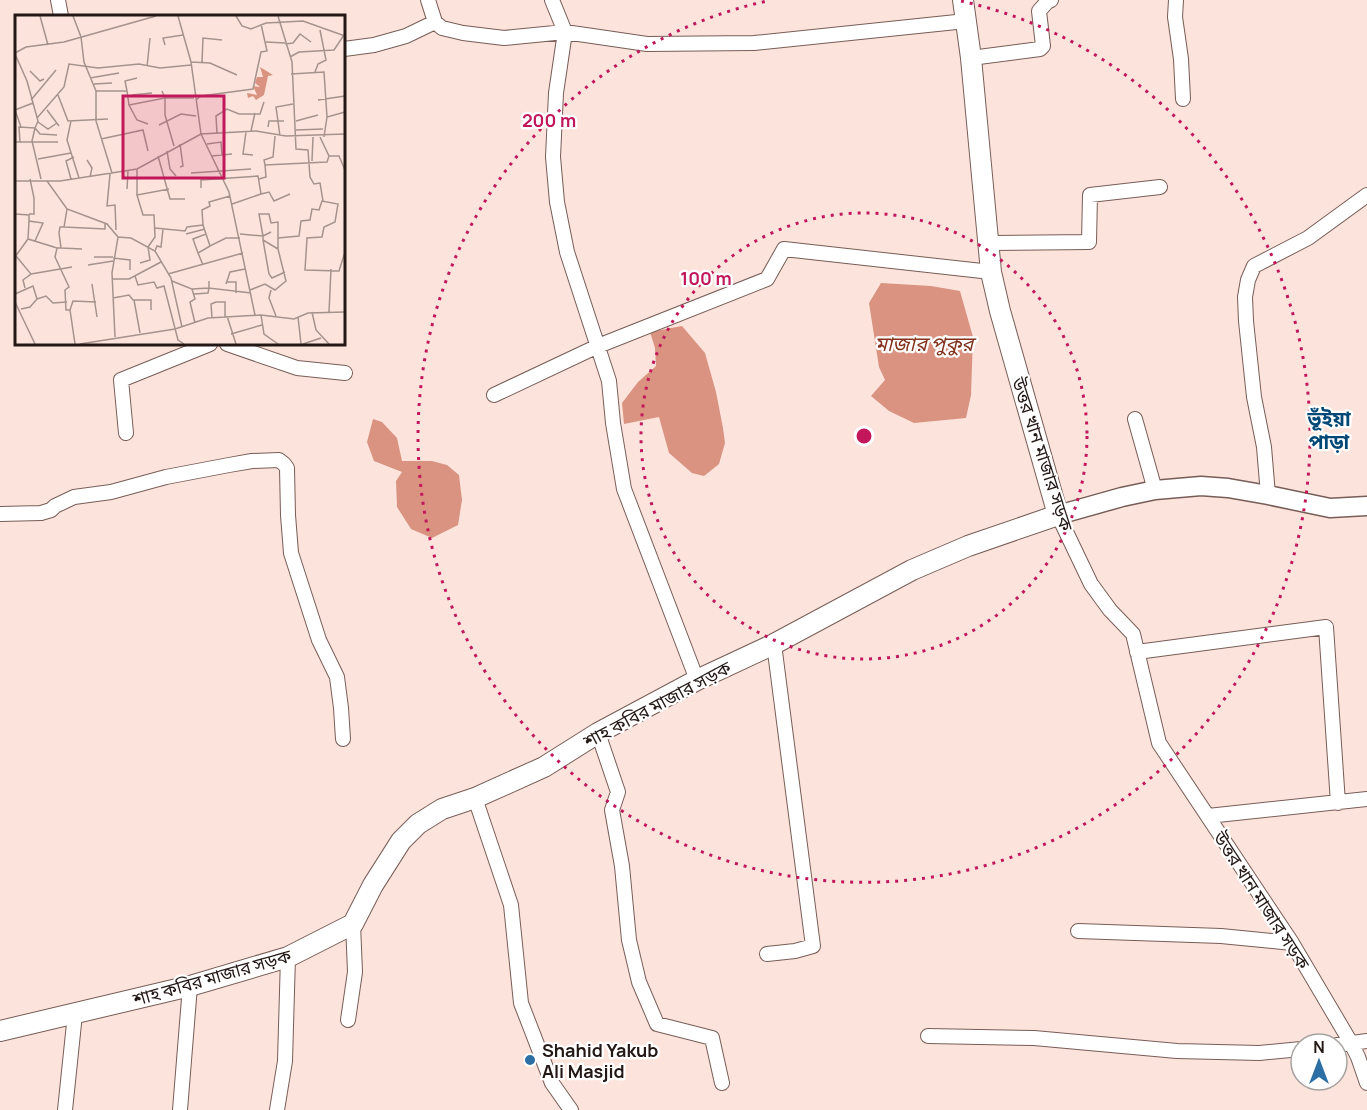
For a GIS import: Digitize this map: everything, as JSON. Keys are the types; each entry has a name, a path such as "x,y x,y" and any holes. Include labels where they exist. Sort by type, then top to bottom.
{"main road":[{"name":"উত্তর খান মাজার সড়ক","path":"963,0 971,58 991,272 1058,515"},
{"name":"শাহ কবির মাজার সড়ক","path":"0,1031 190,986 288,957 353,924 372,885 401,841 418,824 442,809 474,798 544,767 598,733 697,680 774,644 912,570 968,546 1058,515"}],"street":[{"path":"58,0 61,15"},
{"path":"428,0 435,22 442,28 463,33 504,38 565,32 647,44 754,43 966,21"},
{"path":"552,0 565,32 556,93 553,157 557,202 567,252 609,381 613,423 624,489 697,680"},
{"path":"971,58 1040,49 1043,46 1039,11 1051,0"},
{"path":"1176,0 1175,17 1181,59 1183,99"},
{"path":"345,49 374,45 406,36 435,22"},
{"path":"988,243 1089,242 1090,195 1161,187"},
{"path":"1268,495 1264,447 1254,397 1246,321 1245,297 1248,280 1254,266 1308,238 1367,195"},
{"path":"494,395 598,346 767,279 784,249 991,272"},
{"path":"126,434 121,380 208,345"},
{"path":"230,345 297,368 345,373"},
{"path":"1135,419 1155,490"},
{"path":"0,514 41,513 74,497 111,492 166,477 229,465 279,460 287,468 291,553 319,640 337,676 342,739"},
{"name":"শাহ কবির মাজার সড়ক","path":"1058,515 1155,490 1201,486 1228,488 1330,508 1367,506"},
{"name":"উত্তর খান মাজার সড়ক","path":"1058,515 1091,584 1110,610 1133,634 1159,743 1292,943 1338,1032"},
{"path":"1137,652 1326,627 1338,803"},
{"path":"767,954 795,951 813,946 774,644"},
{"path":"598,733 618,792 612,810 622,866 629,940 639,982 657,1024 712,1038 722,1083"},
{"path":"474,798 511,905 521,1003 552,1083 571,1110"},
{"path":"1208,816 1367,800"},
{"path":"348,1020 356,972 353,924"},
{"path":"1078,931 1221,936 1292,943"},
{"path":"277,1110 285,1061 288,957"},
{"path":"180,1110 190,986"},
{"path":"65,1110 75,1014"},
{"path":"928,1036 1034,1038 1177,1051 1259,1053 1289,1049"},
{"path":"1349,1043 1367,1041"},
{"name":"উত্তর খান মাজার সড়ক","path":"1349,1049 1358,1057 1367,1083"}],"water":[{"name":"মাজার পুকুর","path":"881,283 931,286 960,291 973,337 971,395 966,418 914,423 889,411 871,396 885,380 879,367 869,303"},
{"path":"682,326 705,353 723,428 725,443 719,464 704,476 692,473 669,453 659,417 624,424 622,403 638,382 656,366 655,348 650,332"},
{"path":"373,419 382,422 397,438 402,461 432,461 447,465 459,475 462,500 458,525 432,538 411,529 397,507 396,481 402,472 374,461 367,442"}],"place":[{"name":"Shahid Yakub Ali Masjid","path":"530,1060"}],"district":[{"name":"ভূঁইয়া পাড়া","path":"1329,430"}]}
